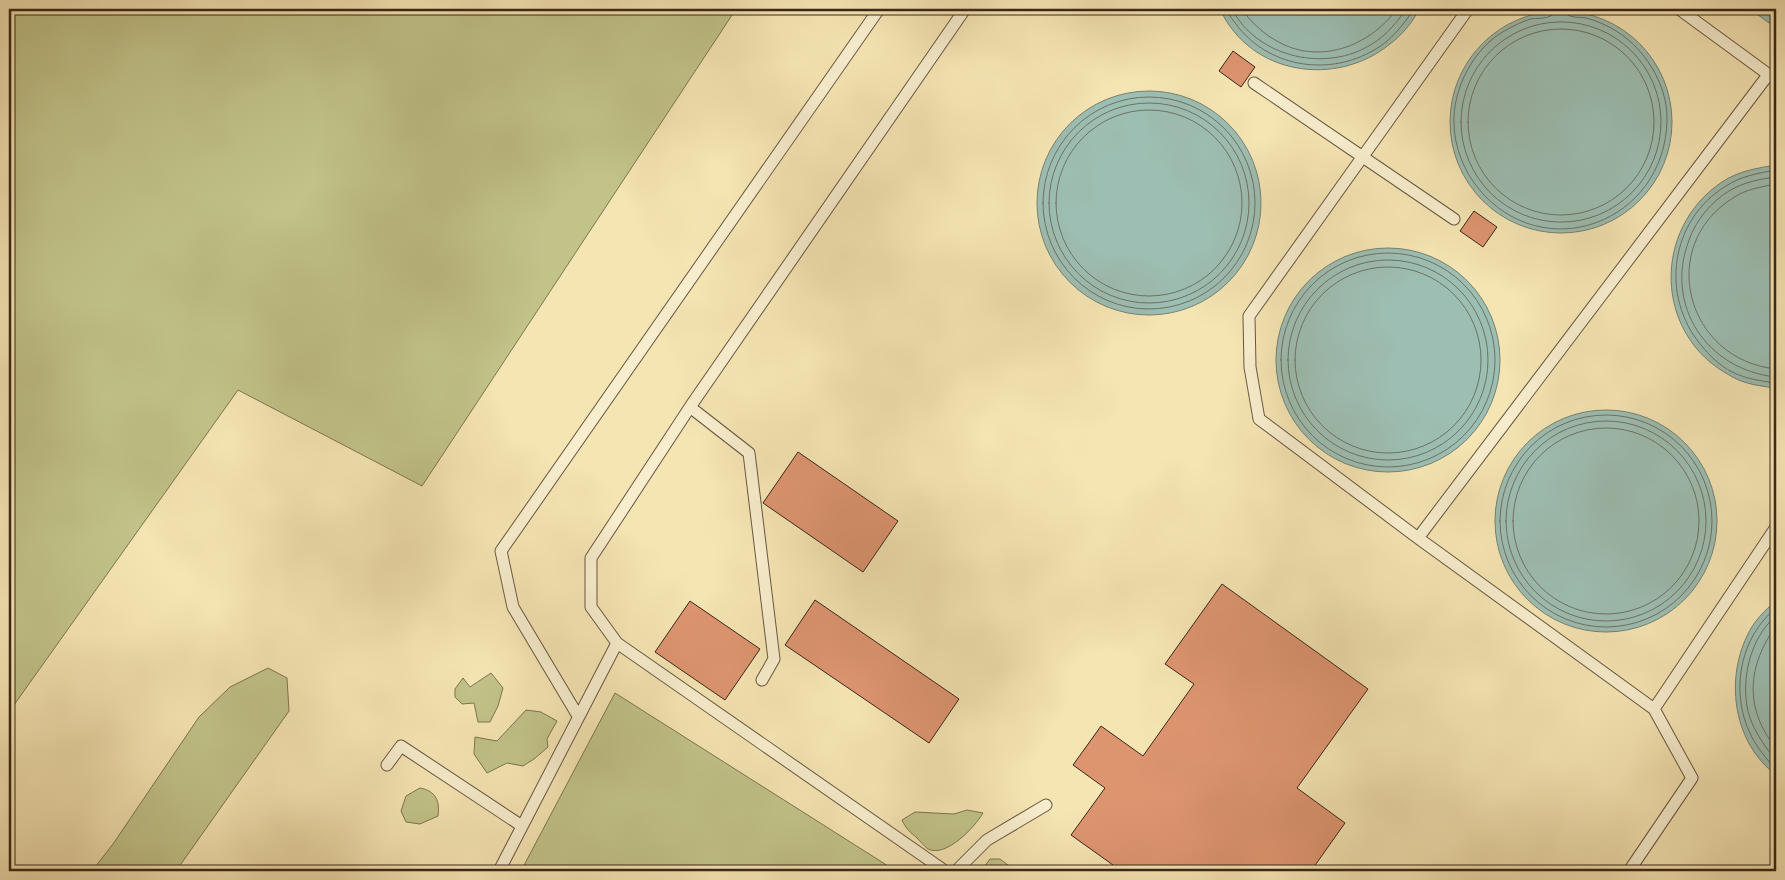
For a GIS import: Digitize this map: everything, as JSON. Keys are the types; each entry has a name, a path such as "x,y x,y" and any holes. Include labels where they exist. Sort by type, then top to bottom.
{"lane":[{"path":"578,716 514,607 502,551 879,9"},
{"path":"945,871 617,643 591,606 591,558 690,407 965,9"},
{"path":"1468,9 1248,316 1250,367 1259,419 1418,538 1654,709 1692,778 1629,871"},
{"path":"1418,538 1772,77 1680,9"},
{"path":"1254,83 1454,219"},
{"path":"690,407 749,453 774,660 762,680"},
{"path":"1654,709 1776,527"},
{"path":"499,871 617,643"},
{"path":"387,765 400,746 522,826"},
{"path":"956,871 988,840 1046,805"}],"green space":[{"path":"9,9 736,9 422,486 238,390 9,712"},
{"path":"268,668 287,678 289,711 176,871 92,871 113,844 199,717 230,687"},
{"path":"491,673 503,688 498,706 490,722 478,722 474,703 462,704 455,697 455,689 463,678 470,687"},
{"path":"615,693 896,871 521,871"},
{"path":"526,710 541,712 557,721 547,739 548,747 523,766 507,763 487,773 474,754 475,737 497,741"},
{"path":"420,788 430,792 436,798 438,816 420,824 406,822 401,811 406,796"},
{"path":"967,810 983,813 974,826 959,840 943,849 935,851 928,849 908,830 902,820 915,812 954,814"},
{"path":"990,859 1000,859 1016,871 981,871"}],"water":[{"path":"1220,9 1419,9 1399,37 1368,58 1345,66 1320,70 1296,68 1273,61 1252,49 1234,31"},
{"path":"1750,9 1776,9 1776,28"},
{"path":"1550,11 1572,11 1604,19 1623,29 1640,43 1654,60 1664,79 1670,100 1672,122 1670,144 1664,165 1654,184 1640,201 1623,215 1593,229 1572,233 1550,233 1529,229 1508,220 1490,208 1475,193 1463,175 1454,154 1450,133 1450,111 1454,90 1463,69 1475,51 1490,36 1508,24 1529,15"},
{"path":"1149,91 1181,96 1192,100 1211,110 1228,124 1242,141 1252,160 1256,171 1261,203 1256,235 1252,246 1242,265 1228,282 1211,296 1192,306 1181,310 1149,315 1117,310 1106,306 1087,296 1070,282 1056,265 1046,246 1042,235 1037,203 1042,171 1046,160 1056,141 1070,124 1087,110 1106,100 1117,96"},
{"path":"1776,165 1776,388 1740,381 1704,357 1686,334 1675,308 1671,281 1674,253 1683,226 1699,202 1728,178 1748,170"},
{"path":"1388,248 1420,253 1431,257 1450,267 1467,281 1481,298 1491,317 1495,328 1500,360 1495,392 1491,403 1481,422 1467,439 1450,453 1431,463 1420,467 1388,472 1356,467 1345,463 1326,453 1309,439 1295,422 1285,403 1281,392 1276,360 1281,328 1285,317 1295,298 1309,281 1326,267 1345,257 1356,253"},
{"path":"1595,410 1617,410 1649,418 1668,428 1685,442 1699,459 1709,478 1715,499 1717,521 1715,543 1709,564 1699,583 1685,600 1668,614 1638,628 1617,632 1595,632 1574,628 1553,619 1535,607 1520,592 1508,574 1499,553 1495,532 1495,510 1499,489 1508,468 1520,450 1535,435 1553,423 1574,414"},
{"path":"1776,601 1776,775 1762,762 1751,746 1743,729 1735,692 1740,654 1747,636 1760,617"}],"building":[{"path":"1233,51 1255,67 1241,87 1219,71"},
{"path":"1474,211 1497,227 1483,247 1460,231"},
{"path":"798,452 898,521 863,572 763,503"},
{"path":"1222,584 1368,689 1297,788 1345,823 1311,871 1109,871 1113,865 1071,835 1105,788 1073,765 1101,726 1143,756 1194,684 1165,664"},
{"path":"815,600 959,699 929,743 785,645"},
{"path":"690,601 760,649 725,700 655,652"}]}
